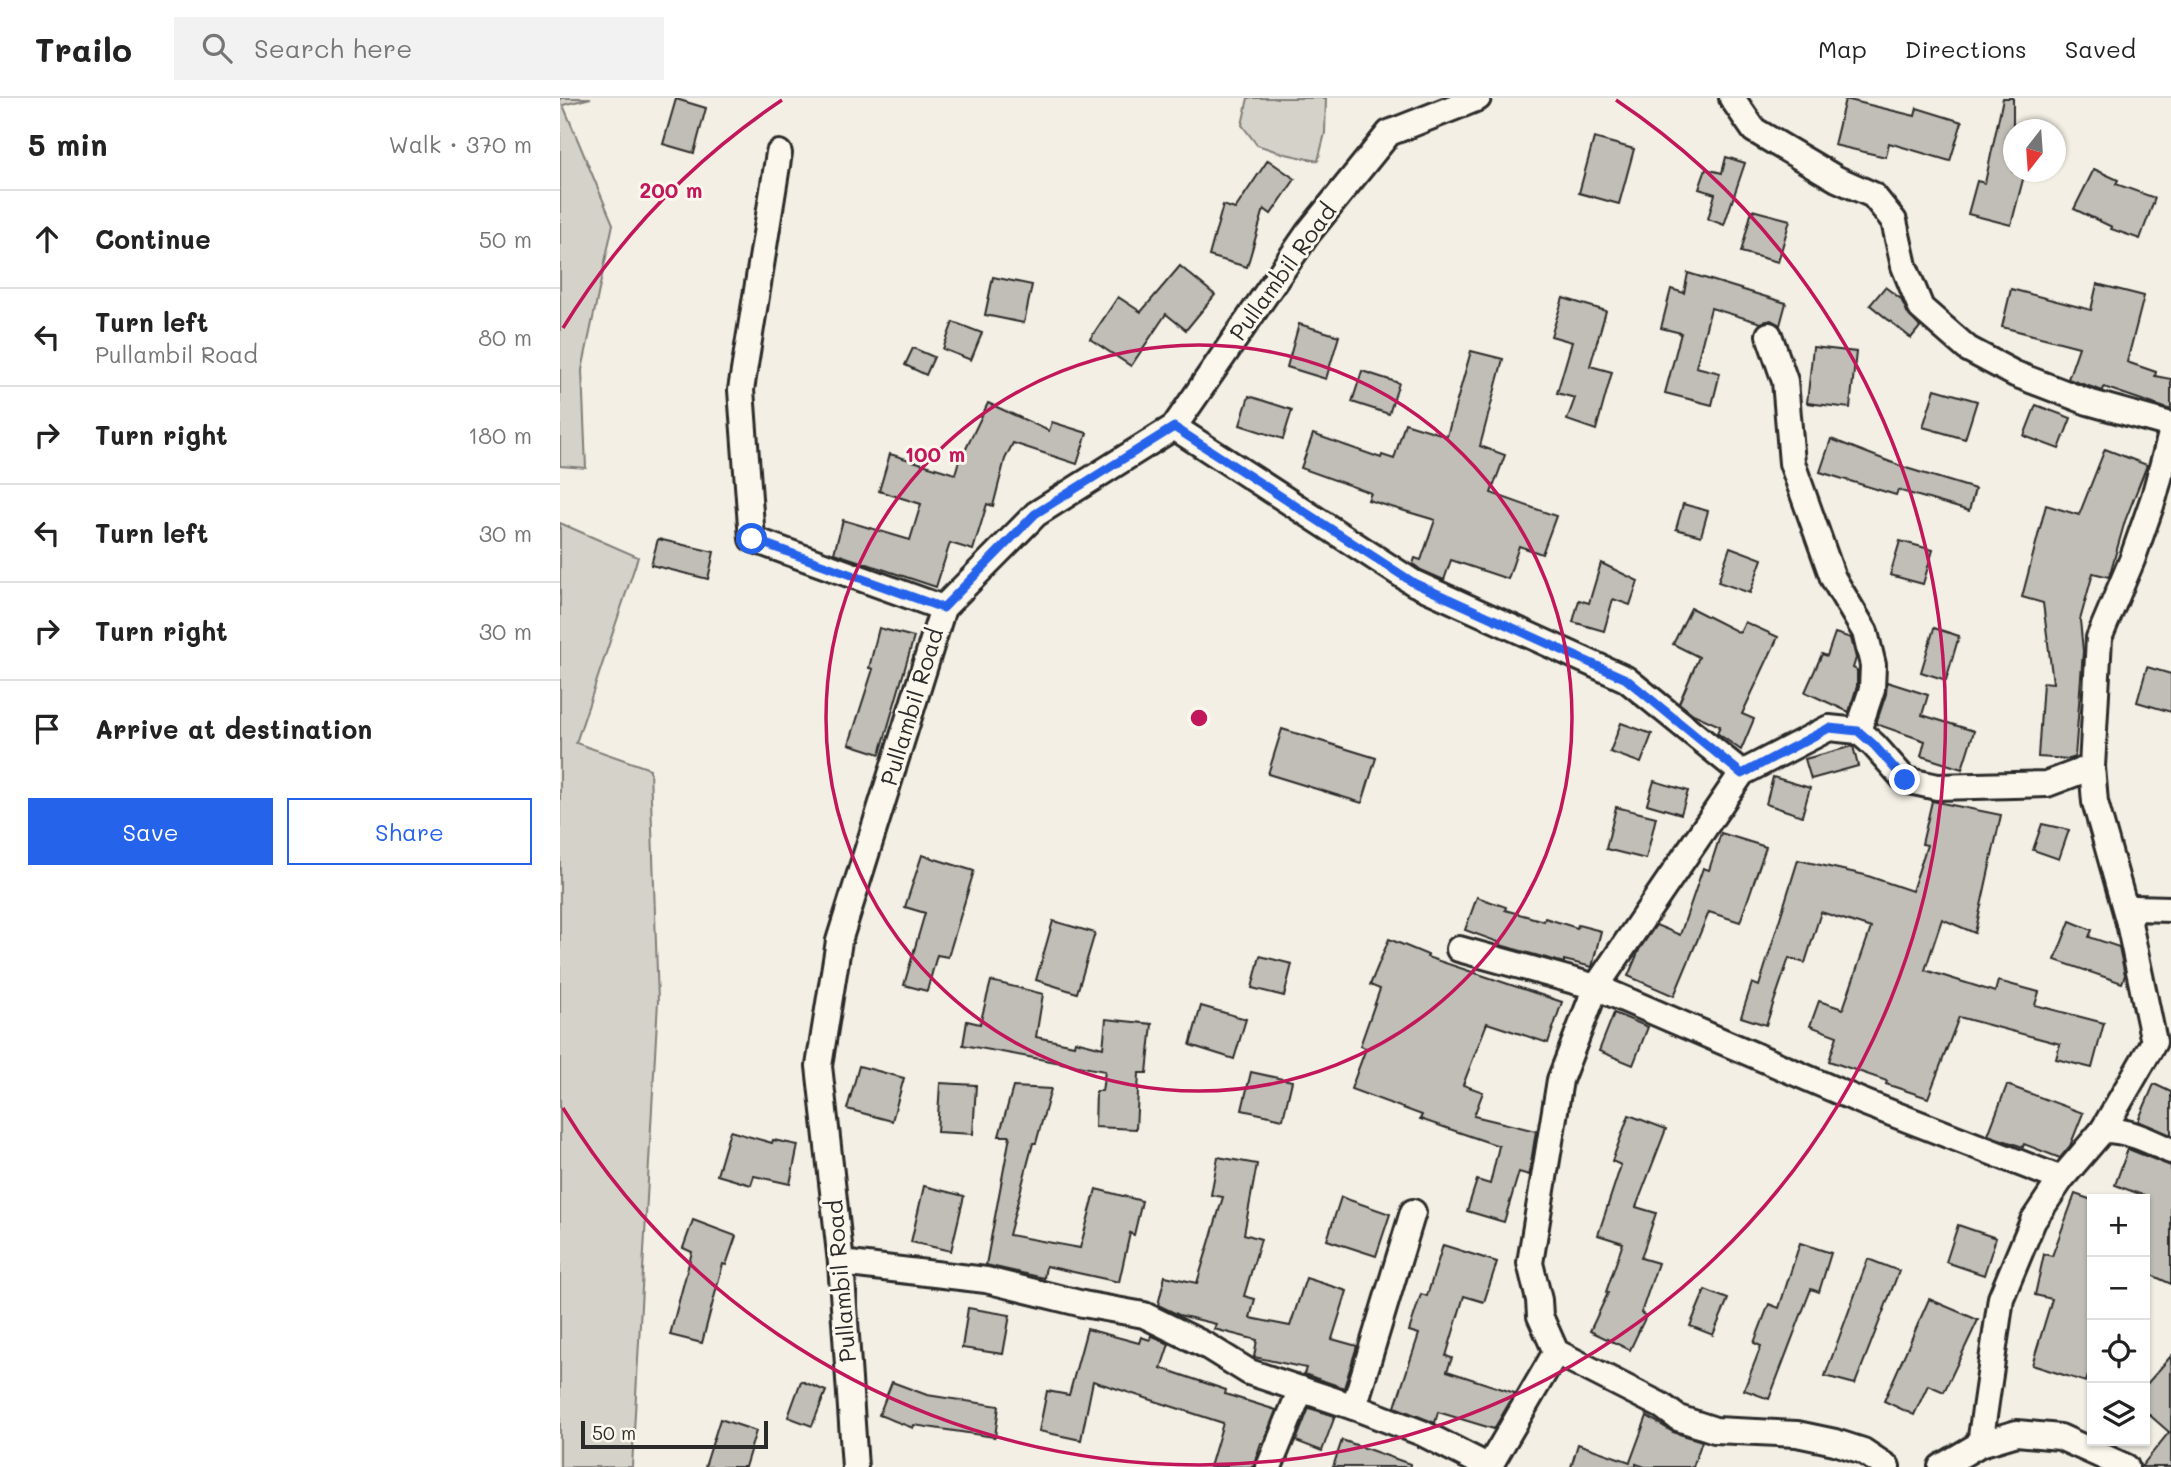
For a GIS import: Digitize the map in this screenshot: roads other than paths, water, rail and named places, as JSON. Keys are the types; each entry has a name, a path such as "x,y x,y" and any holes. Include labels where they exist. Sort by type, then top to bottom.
{"street":[{"path":"1732,98 1754,130 1837,179 1873,195 1894,221 1904,265 1921,308 1968,349 2015,374 2088,402 2171,425"},
{"name":"Pullambil Road","path":"855,1467 841,1263 819,1066 839,941 943,608 1035,514 1174,427 1308,233 1389,133 1470,100"},
{"path":"779,153 741,390 752,539 943,608"},
{"path":"1769,335 1786,381 1796,475 1833,578 1865,632 1873,666 1872,689 1858,731"},
{"path":"1174,427 1414,583 1626,679 1742,774"},
{"path":"1980,1444 2001,1298 2033,1221 2061,1179 2102,1130 2163,1044 2095,802 2092,767 2099,638 2154,497 2171,434"},
{"path":"1887,1467 1863,1451 1835,1442 1797,1434 1715,1430 1678,1418 1662,1406 1556,1352 1539,1316 1539,1300 1530,1263 1560,1080 1596,987 1742,774 1829,728 1858,731 1905,780 1937,787 2047,784 2092,767"},
{"path":"2129,923 2134,908 2171,909"},
{"path":"1459,949 1596,987 1863,1102 2061,1179"},
{"path":"2102,1130 2129,1133 2171,1151"},
{"path":"1354,1407 1413,1212"},
{"path":"841,1263 986,1280 1083,1304 1144,1315 1208,1346 1249,1372 1422,1433 1489,1467 1556,1352"},
{"path":"1269,1467 1301,1389"},
{"path":"1941,1467 1980,1444 2017,1433 2060,1437 2126,1467"}]}
